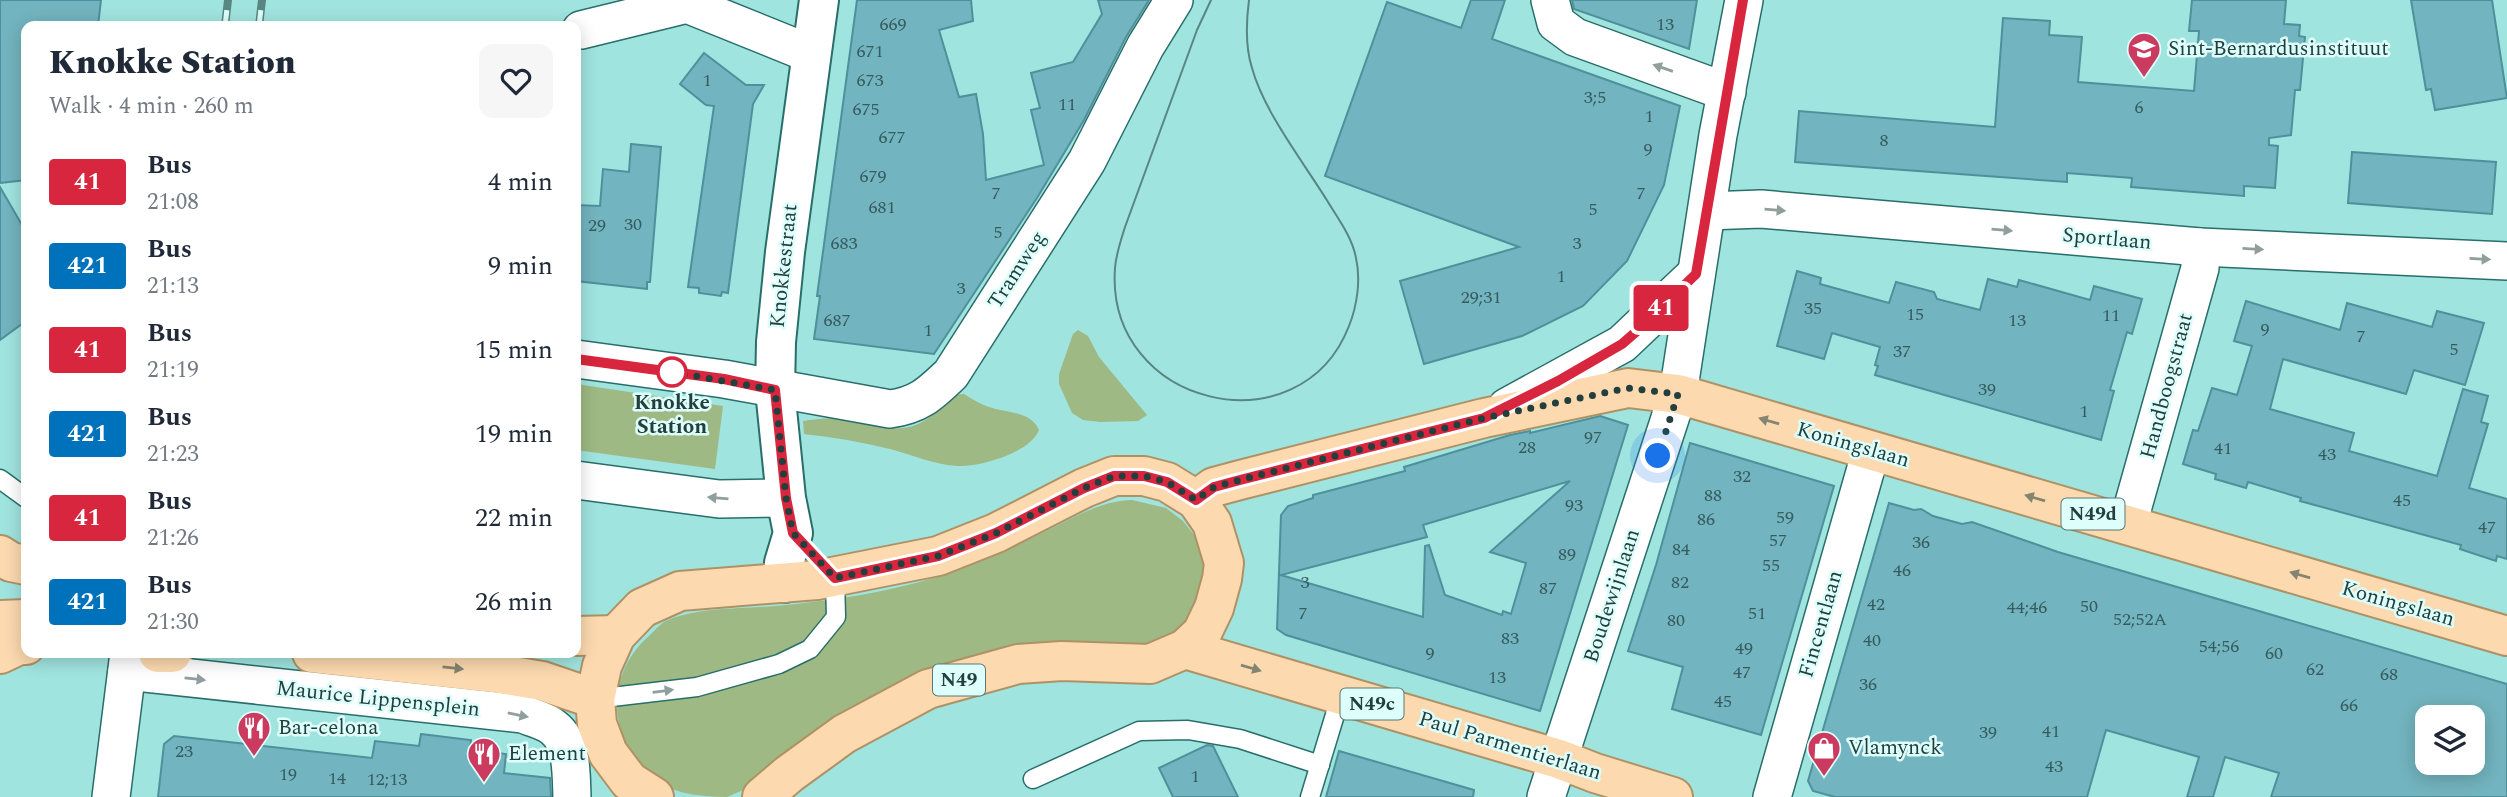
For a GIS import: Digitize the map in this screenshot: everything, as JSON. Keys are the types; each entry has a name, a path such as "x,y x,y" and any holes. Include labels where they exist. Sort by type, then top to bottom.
{"main road":[{"name":"Koningslaan","path":"1196,500 1214,487 1240,480 1484,418 1628,388 1678,394 2507,636"},
{"name":"N49","path":"654,797 629,781 608,753 597,724 595,699 602,666 616,635 642,608 680,591 835,578 938,556 996,533 1084,488 1114,476 1144,476 1167,482 1196,500 1212,523 1224,563 1214,608 1202,633 1185,649 1150,664 1062,661 1018,664 928,690 844,734 762,797"},
{"path":"0,555 11,562 21,564"},
{"path":"0,582 21,584"},
{"path":"581,636 616,635"},
{"name":"Paul Parmentierlaan","path":"1185,649 1559,759 1674,797"},
{"path":"355,658 542,681 595,699"}],"street":[{"name":"Knokkestraat","path":"784,583 790,516 775,390 776,342 783,265 819,0"},
{"name":"Tramweg","path":"775,390 890,409 911,406 932,393 951,374 1087,161 1145,47 1174,0"},
{"path":"1550,0 1556,23 1575,37 1727,92"},
{"name":"Boudewijnlaan","path":"1546,797 1678,394 1744,0"},
{"path":"582,30 687,4 811,54"},
{"name":"Sportlaan","path":"1707,211 1761,209 2200,247 2507,261"},
{"name":"Handboogstraat","path":"2128,524 2200,268 2200,247"},
{"path":"1484,418 1558,381 1622,344 1696,274"},
{"path":"581,360 724,379 775,390"},
{"name":"Fincentlaan","path":"1772,797 1871,451"},
{"path":"581,481 719,499 790,516 835,578"},
{"path":"111,797 138,659"},
{"name":"Maurice Lippensplein","path":"138,659 523,715 554,727 563,739 569,753 572,797"}],"lane":[{"path":"0,479 21,494"},
{"path":"595,699 697,687 779,664 810,649 836,617 835,578"},
{"path":"1310,797 1341,695"},
{"path":"1033,779 1139,731 1188,730 1240,739 1320,765"}],"green space":[{"path":"1078,330 1088,336 1099,357 1147,415 1138,421 1100,422 1083,420 1072,413 1059,384 1059,374 1073,334"},
{"path":"581,385 723,406 715,469 581,451"},
{"path":"964,394 986,406 1024,416 1039,430 1034,438 1016,451 992,461 968,466 932,462 869,444 804,434 803,421 823,418 886,428 913,426 939,409 951,395"},
{"path":"1132,500 1166,508 1183,521 1195,536 1204,556 1204,584 1188,625 1166,642 1142,650 1063,652 727,797 684,793 662,784 641,766 626,746 617,704 621,678 632,655 666,621 691,613 816,602 917,583 950,573 1018,545 1098,507"}],"building":[{"path":"0,0 101,0 99,21 21,21 21,181 0,183"},
{"path":"857,0 971,0 973,21 939,30 959,97 976,94 983,134 986,180 1044,165 1031,110 1040,108 1031,73 1073,62 1102,14 1098,0 1149,0 1126,37 1084,120 1037,198 934,354 814,339 820,296 817,296"},
{"path":"1471,0 1505,0 1492,39 1680,106 1664,185 1627,261 1583,306 1522,336 1424,364 1400,281 1519,247 1325,176 1387,2 1461,28"},
{"path":"1572,0 1697,0 1689,49 1574,9"},
{"path":"2192,0 2286,0 2284,24 2300,25 2299,36 2305,37 2300,90 2295,90 2291,135 2269,138 2269,145 2278,146 2275,188 2244,186 2244,196 2131,187 2132,178 2067,173 2067,182 1795,162 1799,111 1995,127 2003,18 2050,21 2049,35 2082,37 2078,82 2194,91 2199,31 2189,31"},
{"path":"2411,0 2492,0 2507,98 2435,110 2431,89 2426,90"},
{"path":"704,53 746,85 764,85 753,104 728,293 722,292 721,296 699,293 699,288 688,287 714,106 706,105 680,84"},
{"path":"631,144 661,147 650,282 647,282 647,289 581,282 581,205 600,206 603,169 629,172"},
{"path":"2352,152 2496,162 2492,214 2348,203"},
{"path":"0,187 21,223 21,325 0,340"},
{"path":"1797,271 1821,278 1820,284 1889,303 1896,282 1934,292 1937,299 1980,310 1988,279 2017,287 2019,280 2090,300 2094,286 2142,299 2132,334 2127,332 2110,390 2114,391 2101,440 1875,375 1880,347 1832,333 1824,359 1777,346"},
{"path":"2246,301 2340,330 2347,303 2432,327 2437,311 2484,323 2465,385 2414,370 2406,394 2283,359 2270,409 2354,433 2349,451 2437,476 2463,389 2488,396 2481,422 2488,424 2469,488 2507,499 2507,559 2497,556 2496,561 2460,549 2461,545 2300,501 2301,498 2248,482 2246,488 2215,479 2216,474 2183,464 2193,430 2198,431 2212,388 2237,395 2252,346 2234,341"},
{"path":"1600,416 1628,425 1540,711 1286,635 1277,629 1281,515 1288,506 1313,498 1313,495 1405,471 1404,467 1510,435 1530,433","holes":["1570,481 1490,552 1526,563 1511,614 1503,611 1502,615 1445,595 1429,545 1425,546 1423,617 1281,575 1427,537 1423,525"]},
{"path":"1690,443 1834,486 1761,735 1672,709 1683,667 1628,651 1656,565"},
{"path":"1889,503 1914,510 1921,509 1933,516 1962,524 1972,522 2058,552 2507,684 2507,797 2271,797 2279,773 2225,757 2213,797 2187,797 2199,757 2106,730 2087,797 1835,797 1813,791 1808,781"},
{"path":"421,734 471,740 470,749 506,754 504,773 550,778 551,797 158,797 164,744 174,736 372,758 375,741 419,746"},
{"path":"1207,745 1213,746 1238,797 1173,797 1159,768"},
{"path":"1339,751 1474,790 1473,797 1326,797"}],"tram line":[{"path":"1211,0 1197,30 1125,227 1115,268 1120,316 1140,353 1172,381 1210,396 1251,400 1290,390 1324,365 1349,326 1356,301 1358,275 1354,250 1348,236 1275,119 1258,85 1247,43 1249,0"}],"railway":[{"path":"226,21 228,0"},
{"path":"260,21 262,0"}],"bus line":[{"name":"41","path":"581,360 724,379 775,390 786,498 793,533 835,578 938,556 996,533 1084,488 1114,476 1144,476 1167,482 1196,500 1214,487 1484,418 1558,381 1622,344 1696,274 1743,0"}],"place":[{"name":"Sint-Bernardusinstituut","path":"2144,79"},
{"name":"Knokke Station","path":"672,372"},
{"name":"Bar-celona","path":"254,758"},
{"name":"Vlamynck","path":"1824,778"},
{"name":"Element","path":"484,784"}],"route":[{"path":"672,372 748,383 775,390 786,498 793,533 835,578 938,556 996,533 1084,488 1114,476 1144,476 1167,482 1196,500 1214,487 1240,480 1484,418 1628,388 1678,394 1658,456"}]}
